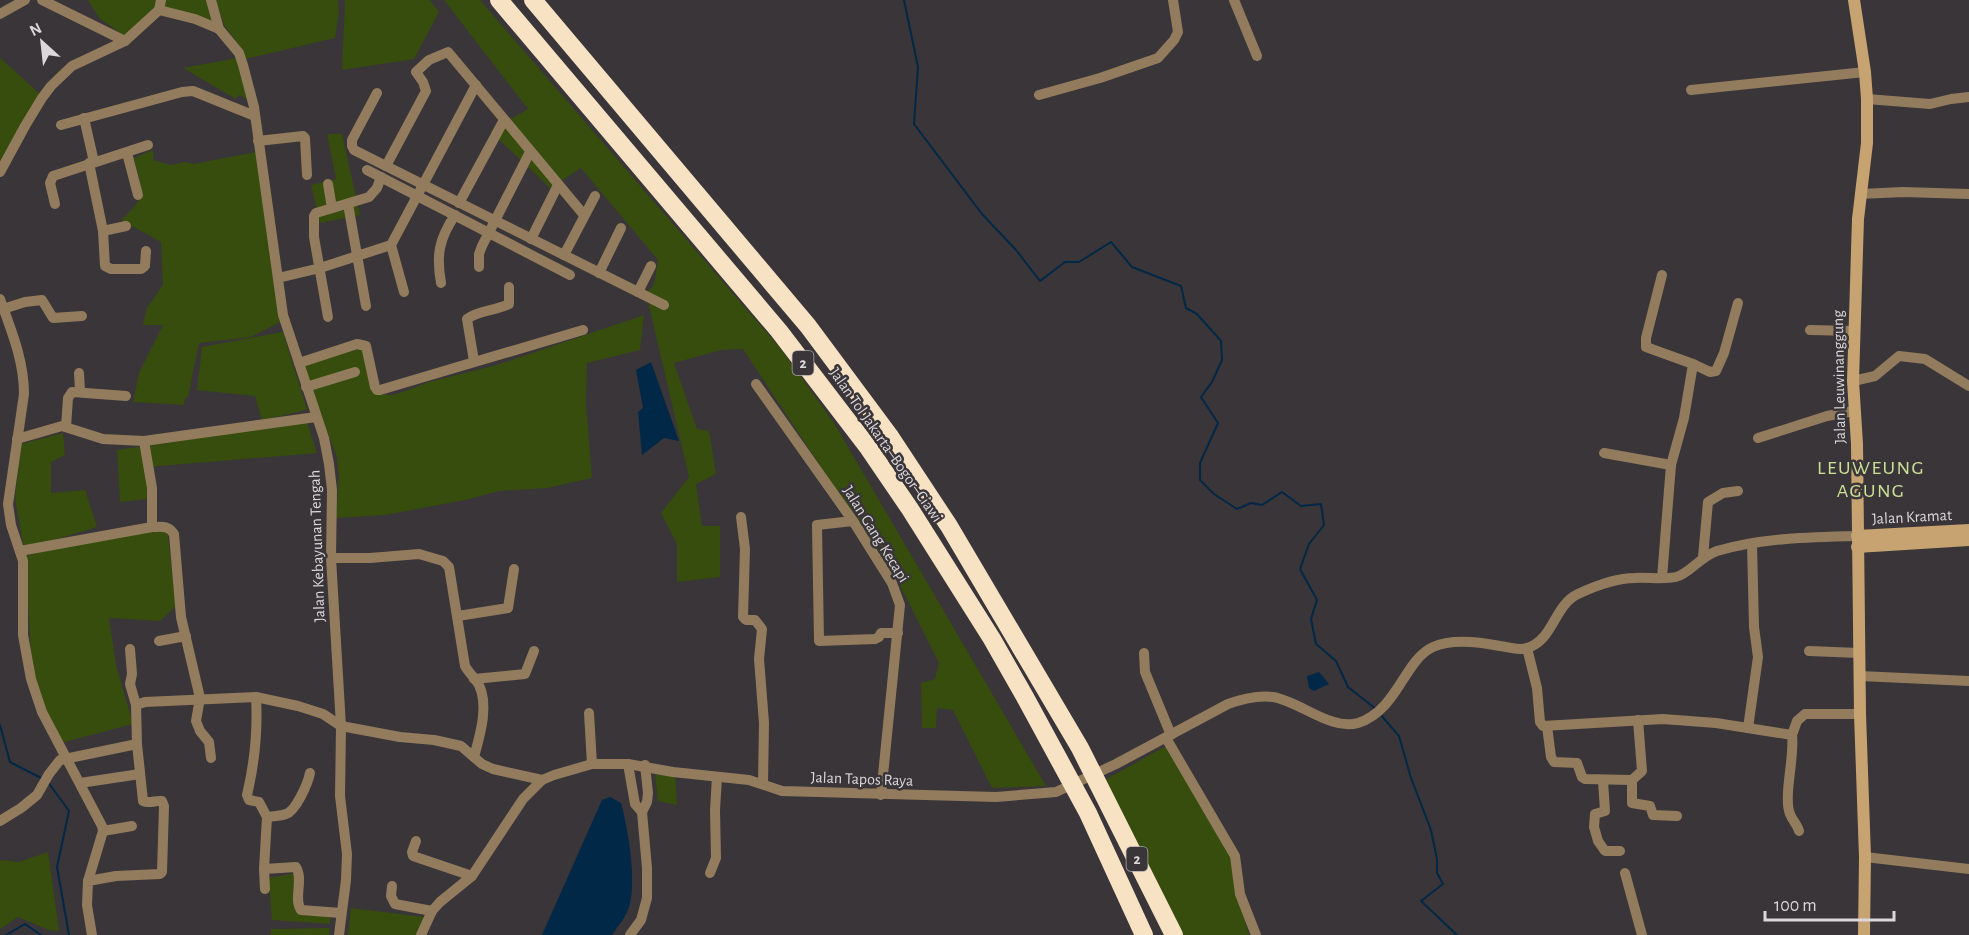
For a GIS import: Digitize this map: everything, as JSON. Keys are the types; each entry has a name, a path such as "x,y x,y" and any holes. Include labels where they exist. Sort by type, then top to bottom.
{"highway":[{"name":"Jalan Tol Jakarta–Bogor–Ciawi","path":"499,0 779,331 867,446 910,509 992,639 1088,813 1144,935"},
{"name":"Jalan Tol Jakarta–Bogor–Ciawi","path":"533,0 808,326 889,435 949,526 1080,748 1174,935"},
{"path":"1098,834 1136,935"}],"main road":[{"name":"Jalan Leuwinanggung","path":"1854,0 1867,99 1867,143 1860,194 1853,381 1857,444 1860,714 1865,857 1864,935"},
{"name":"Jalan Kramat","path":"1857,542 1969,530"},
{"name":"Jalan Kramat","path":"1857,542 1969,540"}],"street":[{"path":"0,14 25,0"},
{"path":"42,0 125,41"},
{"name":"Jalan Kebayunan Tengah","path":"211,0 219,29 238,53 255,110 282,315 324,438 332,490 331,558 341,726 340,796 347,854 339,935"},
{"path":"1039,95 1100,78 1158,58 1178,32 1173,0"},
{"path":"1234,0 1257,56"},
{"path":"0,172 25,126 51,86 72,66 125,41 160,5 219,29"},
{"path":"386,166 426,91 416,72 424,64 448,52 584,215"},
{"path":"1691,90 1865,72"},
{"path":"404,292 391,245 476,85"},
{"path":"61,125 193,91 255,110"},
{"path":"377,93 352,140 354,150 664,305"},
{"path":"1867,99 1930,104 1969,97"},
{"path":"84,118 103,231 104,263 108,268 144,268 146,251"},
{"path":"459,202 504,120"},
{"path":"258,141 303,136 307,175"},
{"path":"56,204 50,179 58,173 148,146"},
{"path":"479,267 479,254 530,152"},
{"path":"127,153 138,195"},
{"path":"368,170 570,275"},
{"path":"328,317 313,218 316,213 363,200 374,193 381,177"},
{"path":"328,184 332,208"},
{"path":"531,239 558,185"},
{"path":"1860,194 1903,192 1969,194"},
{"path":"564,255 595,196"},
{"path":"348,204 366,306"},
{"path":"441,283 437,262 440,246 447,226 455,215"},
{"path":"103,231 126,226"},
{"path":"599,273 621,228"},
{"path":"278,278 320,268 391,245"},
{"path":"638,292 651,266"},
{"path":"1662,275 1646,338 1646,347 1710,372 1716,371 1724,353 1738,303"},
{"path":"474,361 467,319 474,314 502,308 509,304 508,287"},
{"path":"82,316 52,318 42,300 2,304 22,362 24,379 24,394 8,504 23,572 23,635 31,679 42,712 103,831 88,880 87,905 93,935"},
{"path":"299,363 357,344 364,344 373,382 378,390 583,330"},
{"path":"1810,330 1854,331"},
{"path":"1853,381 1875,376 1899,356 1925,359 1969,386"},
{"path":"1662,578 1671,465 1684,418 1694,364"},
{"path":"306,387 355,372"},
{"path":"79,373 80,391"},
{"name":"Jalan Gang Kecapi","path":"756,384 853,521 897,593 900,605 898,633 881,795"},
{"path":"66,427 69,395 72,392 126,396"},
{"path":"1758,438 1827,416 1854,411"},
{"path":"17,439 62,426 103,439 144,441 316,417"},
{"path":"144,441 152,488 152,527"},
{"path":"1604,453 1671,465"},
{"path":"1703,557 1708,502 1723,493 1738,491"},
{"path":"741,517 745,549 743,617 746,620 755,620 762,628 759,659 764,723 763,784"},
{"path":"853,521 817,525 819,641 875,639 883,632 898,633"},
{"path":"20,551 152,527 167,527 174,534 181,617 200,698 196,721 200,731 209,742 211,758"},
{"path":"1792,735 1689,720 1638,720 1543,726 1540,722 1537,688 1527,648 1540,641 1567,601 1579,593 1619,580 1676,577 1703,557 1718,551 1752,544 1790,538 1843,536 1857,542"},
{"path":"1748,728 1758,657 1754,627 1752,544"},
{"path":"331,558 419,554 443,561 449,567 465,666 478,683 484,701 474,756"},
{"path":"458,616 508,608 513,570"},
{"path":"159,641 186,636"},
{"name":"Jalan Tapos Raya","path":"422,935 432,911 472,876 522,799 542,780 592,764 645,765 673,772 749,780 782,791 996,797 1056,792 1228,704 1243,699 1273,697 1296,704 1333,722 1358,723 1380,710 1428,649 1447,642 1465,642 1516,649 1527,648"},
{"path":"88,880 160,874 162,869 164,806 162,801 158,800 143,801 137,744 136,705 130,684 132,675 130,649"},
{"path":"474,679 525,674 534,651"},
{"path":"1809,651 1859,653"},
{"path":"1144,653 1145,672 1169,736 1236,856 1240,894 1257,935"},
{"path":"1860,676 1969,681"},
{"path":"256,697 258,731 247,795 249,800 259,802 267,817 265,889"},
{"path":"136,705 145,702 200,698 256,697 323,714 341,726 461,746 482,764 493,769 542,780"},
{"path":"589,713 592,764"},
{"path":"1799,831 1789,812 1788,793 1794,747 1792,735 1797,721 1805,714 1860,714"},
{"path":"1547,726 1551,757 1554,762 1576,762 1584,778 1603,781 1632,780 1642,771 1638,720"},
{"path":"0,821 32,799 60,760 137,744"},
{"path":"628,764 635,804 642,812"},
{"path":"630,935 641,920 647,898 642,812 648,793 645,765"},
{"path":"267,817 285,815 291,811 310,773"},
{"path":"80,783 140,774"},
{"path":"710,873 716,858 717,777"},
{"path":"1632,780 1632,803 1650,806 1653,814 1677,816"},
{"path":"1603,781 1605,811 1595,814 1598,843 1605,850 1620,851"},
{"path":"103,831 132,826"},
{"path":"416,841 412,852 414,855 472,876"},
{"path":"1865,857 1969,869"},
{"path":"264,868 296,867 300,888 298,906 301,910 341,913"},
{"path":"1625,873 1642,935"},
{"path":"392,886 391,896 395,904 432,911"}],"green space":[{"path":"88,0 211,0 219,29 195,19 160,11 125,41 72,66 42,98 0,172 0,58 40,94 58,71 125,36 99,18"},
{"path":"216,0 338,0 339,11 335,38 245,59 242,49 224,25"},
{"path":"345,0 430,0 439,12 414,59 342,70"},
{"path":"444,0 480,0 780,348 834,423 1046,786 992,788 953,710 937,708 936,728 922,728 921,683 935,679 939,663 894,573 889,570 743,349 721,350 674,363 697,429 709,431 716,474 696,484 702,526 720,526 720,577 677,582 677,544 661,513 689,477 646,293 654,285 658,260 581,168 550,188 490,131 528,109"},
{"path":"237,58 249,100 239,95 236,99 183,68"},
{"path":"327,134 342,134 360,215 320,223 311,185 336,179"},
{"path":"153,150 153,160 171,165 185,162 194,164 256,152 280,322 251,337 199,343 188,397 185,398 184,405 133,402 139,373 163,325 143,325 147,308 163,285 161,242 121,220 140,198 141,186 134,158"},
{"path":"644,315 640,350 587,363 586,404 592,478 547,488 499,491 465,500 385,515 336,518 339,476 337,457 302,365 363,348 376,394 394,395 429,382 497,365"},
{"path":"283,332 307,410 262,420 255,396 197,390 202,347"},
{"path":"307,422 317,453 147,467 147,499 120,502 117,450"},
{"path":"63,433 65,455 51,462 51,493 85,490 97,527 24,549 15,498 21,444"},
{"path":"167,529 176,606 160,621 109,618 116,665 133,724 61,743 40,698 32,670 25,556 117,534"},
{"path":"1164,747 1170,747 1234,856 1237,891 1249,935 1174,935 1103,781"},
{"path":"675,773 677,805 658,801 655,775"},
{"path":"48,852 59,931 49,930 18,917 0,929 0,861 19,862"},
{"path":"296,873 297,913 330,915 330,924 272,920 269,878"},
{"path":"351,908 424,917 417,935 348,935"},
{"path":"330,928 329,935 271,935 271,929"}],"water":[{"path":"651,362 679,441 664,438 642,455 638,412 643,408 636,370"},
{"path":"1319,672 1329,684 1314,691 1309,688 1307,676"},
{"path":"610,797 621,803 629,840 632,884 626,914 612,935 542,935 602,800"}],"waterway":[{"path":"904,0 918,67 914,124 982,214 1016,250 1040,281 1065,262 1079,262 1111,242 1132,267 1181,286 1186,308 1197,314 1221,341 1222,360 1212,382 1201,397 1218,423 1200,463 1200,480 1214,494 1237,509 1251,503 1262,505 1282,492 1301,506 1321,504 1324,525 1309,544 1300,569 1317,600 1311,619 1316,644 1336,661 1348,687 1376,709"},
{"path":"1380,714 1399,736 1411,778 1431,830 1437,859 1437,873 1443,884 1421,901 1457,935"},
{"path":"0,725 10,762 43,779"},
{"path":"48,782 69,811 57,867 69,935"},
{"path":"6,935 25,924 41,935"}],"district":[{"name":"LEUWEUNG AGUNG","path":"1871,480"}]}
